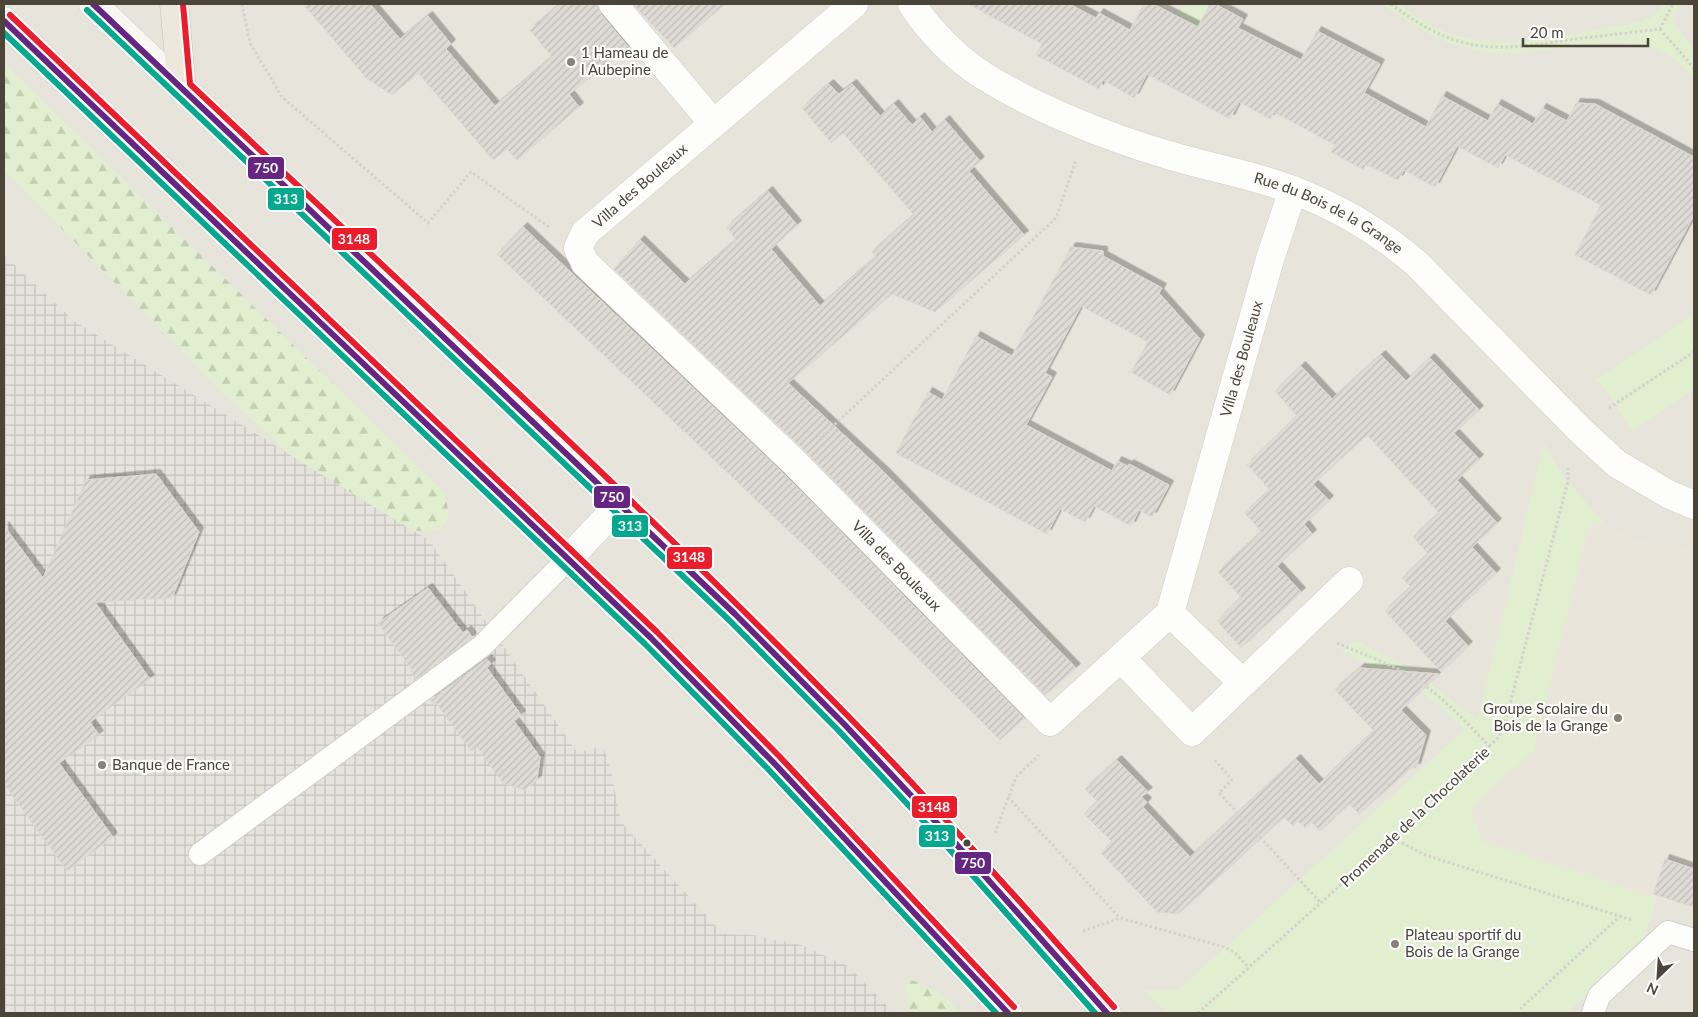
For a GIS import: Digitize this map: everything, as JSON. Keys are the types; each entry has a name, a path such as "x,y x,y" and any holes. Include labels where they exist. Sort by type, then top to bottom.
{"highway":[{"path":"174,4 182,88"}],"street":[{"path":"93,4 735,614 845,725 949,836 1107,1013"},
{"path":"613,4 713,123"},
{"name":"Villa des Bouleaux","path":"854,4 585,234 578,248 585,264 794,462 1050,722"},
{"name":"Rue du Bois de la Grange","path":"912,4 948,46 983,76 1032,102 1088,126 1165,154 1249,176 1293,190 1355,220 1394,244 1416,263 1581,431 1617,464 1670,495 1694,505"},
{"path":"4,21 616,604 773,762 1008,1013"},
{"name":"Villa des Bouleaux","path":"1170,613 1270,259 1293,190"},
{"path":"569,558 620,504"},
{"path":"1121,658 1192,732 1349,581"},
{"path":"1050,722 1170,613 1242,683"}],"lane":[{"path":"200,854 482,646 569,558"},
{"path":"1593,1013 1599,996 1668,932 1694,940"}],"path":[{"path":"242,4 250,43 282,97 428,223 471,172 578,248"},
{"path":"1391,4 1416,23 1435,33 1463,43 1496,48 1530,47 1660,29"},
{"path":"1660,29 1673,4"},
{"path":"1660,29 1694,68"},
{"path":"794,462 1056,218 1088,126"},
{"path":"1603,411 1694,352"},
{"name":"Promenade de la Chocolaterie","path":"1198,1013 1393,838 1498,738 1504,727 1568,481 1568,466"},
{"path":"1301,628 1399,670 1416,680 1465,721 1490,747"},
{"path":"994,833 1016,777 1050,745 1050,722"},
{"path":"1192,732 1232,780 1219,793 1322,903"},
{"path":"1008,797 1120,918 1225,947 1235,953 1249,968"},
{"path":"1393,838 1425,855 1668,932"},
{"path":"1520,1009 1619,917"},
{"path":"1083,931 1120,918"}],"shaded area":[{"path":"4,4 1694,4 1694,1013 4,1013"},
{"path":"4,255 74,321 430,541 577,752 603,746 611,771 621,822 723,934 753,935 801,945 848,966 894,1013 4,1013"},
{"name":"Groupe Scolaire du Bois de la Grange","path":"1604,523 1629,538 1694,549 1694,910 1483,841 1471,809 1534,750 1589,526"}],"green space":[{"path":"1184,4 1210,4 1173,74 1178,17"},
{"path":"1382,4 1400,4 1428,23 1456,35 1486,41 1516,41 1547,38 1641,22 1653,16 1664,4 1679,4 1673,22 1694,49 1694,79 1676,61 1656,49 1634,44 1610,43 1500,54 1477,51 1448,42 1422,30"},
{"path":"4,63 445,493 449,516 441,529 427,532 412,530 290,455 221,391 4,170"},
{"path":"1694,314 1694,389 1632,432 1607,392 1596,380"},
{"path":"1544,443 1563,476 1604,523 1589,526 1534,750 1471,809 1483,841 1657,898 1642,945 1567,1013 1166,1013 1145,991 1179,989 1464,730 1439,706 1406,682 1341,652 1355,640 1410,668 1468,713 1478,718"},
{"path":"911,980 926,985 938,992 960,1013 909,1013 904,987"}],"building":[{"path":"303,4 370,4 400,39 428,16 451,44 446,49 495,106 552,57 530,30 560,4 598,4 601,14 629,48 569,94 579,107 517,160 507,149 493,160 418,73 392,95 367,79"},
{"path":"633,4 725,4 674,48"},
{"path":"968,4 1069,4 1096,18 1099,13 1130,30 1144,4 1153,4 1198,27 1210,4 1215,4 1243,19 1238,28 1301,60 1317,31 1380,64 1364,93 1426,127 1442,96 1488,121 1497,104 1533,124 1542,108 1567,121 1576,103 1595,104 1694,157 1694,215 1651,295 1575,255 1601,205 1505,155 1498,168 1457,146 1435,187 1404,170 1398,180 1366,164 1364,170 1331,152 1335,145 1274,112 1270,119 1239,102 1230,119 1147,74 1134,98 1103,80 1099,89 1036,55 1042,44"},
{"path":"829,84 839,94 852,84 880,116 894,104 912,125 920,117 932,132 945,120 980,161 969,171 1024,235 935,312 892,294 788,383 885,473 1076,668 1045,695 805,451 614,269 640,240 685,284 736,240 727,227 768,191 797,225 771,249 820,306 876,257 872,252 914,215 843,133 831,143 802,108"},
{"path":"523,227 783,473 1024,718 1000,740 809,550 497,254"},
{"path":"1071,247 1103,251 1103,256 1162,288 1159,293 1200,339 1170,395 1131,372 1148,342 1081,306 1045,373 1052,377 1026,425 1112,471 1117,461 1128,466 1129,464 1169,485 1152,517 1139,510 1131,526 1094,506 1085,522 1060,509 1047,534 896,453 928,392 942,400 976,336 1012,356"},
{"path":"1381,355 1406,381 1430,358 1479,410 1454,433 1479,459 1457,480 1497,523 1472,547 1496,573 1445,621 1468,646 1441,672 1385,611 1411,587 1402,578 1428,554 1413,537 1439,513 1367,435 1313,484 1329,500 1304,524 1312,534 1277,566 1301,592 1241,648 1217,621 1241,597 1218,572 1261,532 1245,513 1270,490 1247,465 1297,416 1275,391 1301,366 1332,399"},
{"path":"156,474 199,532 172,598 95,602 150,679 90,722 99,735 59,763 113,837 67,871 4,784 4,526 43,578 86,480"},
{"path":"428,588 463,633 467,630 472,637 416,679 410,671 412,670 378,623"},
{"path":"487,659 491,664 487,668 521,715 514,721 540,757 537,780 524,790 503,783 477,747 471,751 436,703 434,705 431,700"},
{"path":"1360,668 1439,674 1401,710 1426,735 1416,768 1411,768 1359,814 1349,804 1320,831 1312,823 1305,828 1298,821 1293,826 1284,817 1178,914 1157,912 1101,853 1112,842 1084,814 1097,801 1085,789 1117,760 1148,792 1141,797 1147,802 1143,807 1190,857 1296,759 1319,784 1374,731 1335,690"},
{"path":"1665,859 1694,869 1694,907 1653,894"}],"transit line":[{"name":"750","path":"93,4 735,614 845,725 949,836 1107,1013"},
{"name":"3148","path":"183,4 190,84 605,476 768,635 916,787 1114,1007"},
{"name":"313","path":"87,10 729,620 839,731 943,842 1095,1013"},
{"name":"3148","path":"10,15 657,632 779,756 1014,1007"},
{"name":"750","path":"4,21 651,638 773,762 1008,1013"},
{"name":"313","path":"4,33 645,644 767,768 996,1013"}],"place":[{"name":"1 Hameau de l Aubepine","path":"571,62"},
{"name":"Groupe Scolaire du Bois de la Grange","path":"1618,718"},
{"name":"Banque de France","path":"102,765"},
{"name":"Plateau sportif du Bois de la Grange","path":"1395,944"}]}
